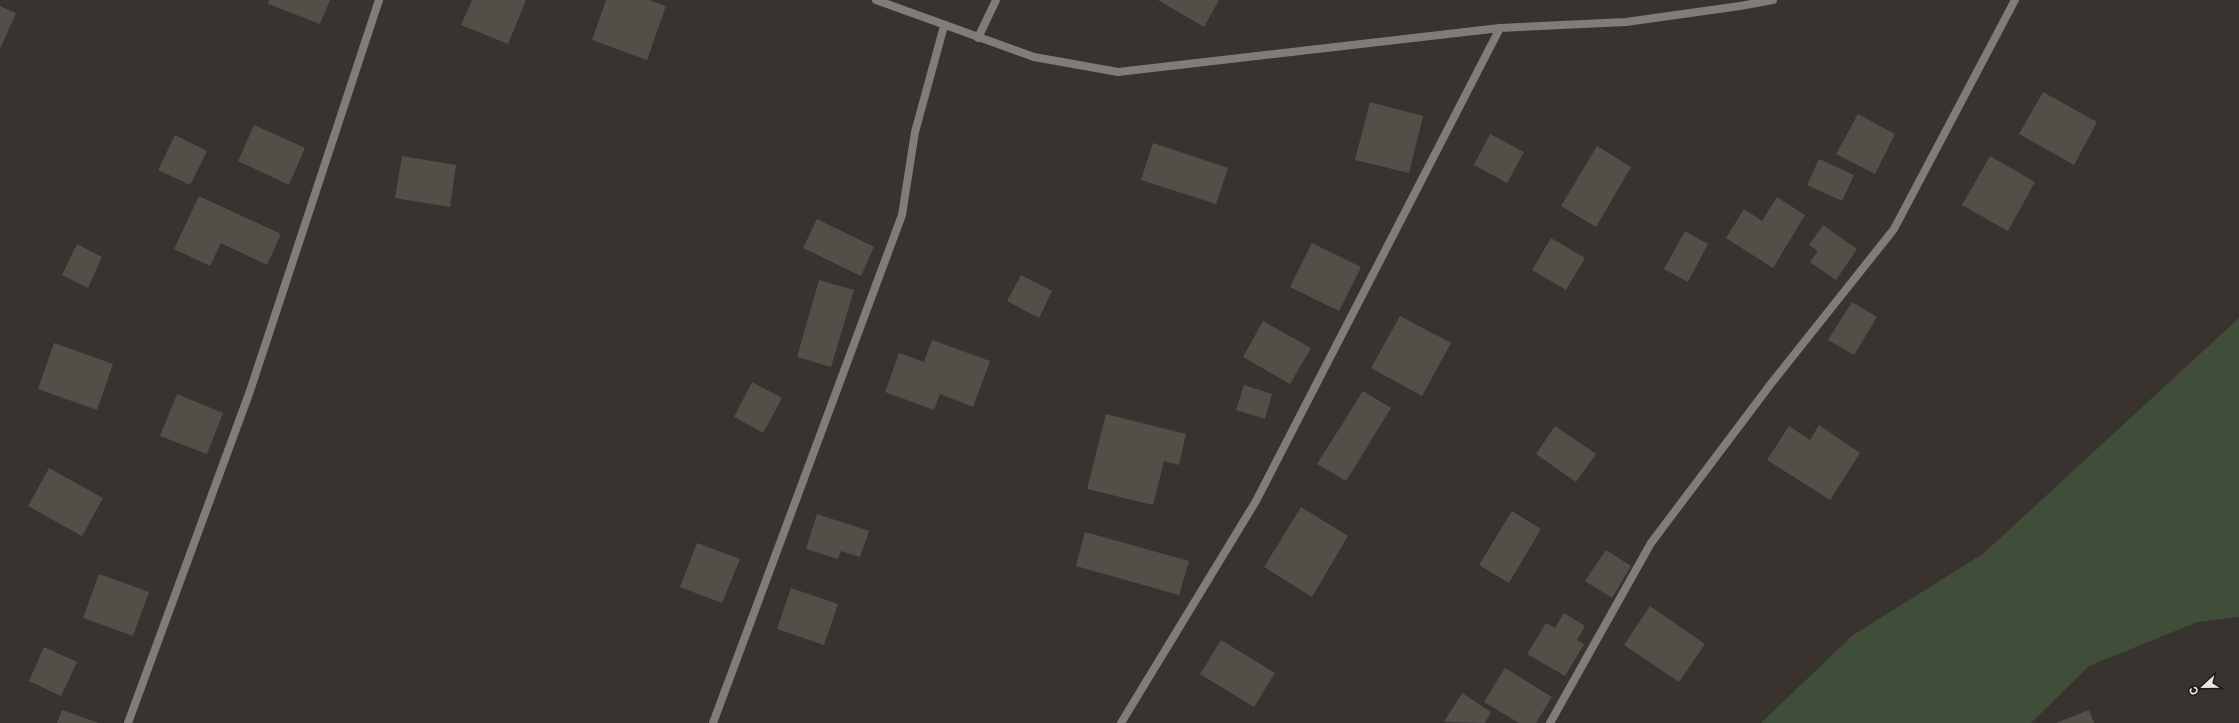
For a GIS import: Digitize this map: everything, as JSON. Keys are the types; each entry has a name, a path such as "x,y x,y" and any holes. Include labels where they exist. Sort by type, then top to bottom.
{"street":[{"path":"128,723 250,391 379,0"},
{"path":"876,0 944,26 1034,57 1118,72 1500,28 1626,22 1773,0"},
{"path":"978,38 996,0"},
{"path":"1550,723 1651,543 1770,385 1894,229 2015,0"},
{"path":"713,723 902,216 915,132 944,26"},
{"path":"1121,723 1256,501 1500,28"}],"green space":[{"path":"2239,318 2239,617 2197,622 2089,666 2031,723 1761,723 1853,635 1984,553"}],"building":[{"path":"269,0 330,0 320,24 268,4"},
{"path":"472,0 526,0 508,44 461,25"},
{"path":"606,0 649,0 666,6 647,60 592,40"},
{"path":"1158,0 1219,0 1204,27"},
{"path":"0,6 16,13 0,49"},
{"path":"2043,92 2097,122 2074,165 2019,134"},
{"path":"1370,102 1423,116 1409,173 1355,160"},
{"path":"1858,114 1895,134 1875,174 1836,154"},
{"path":"254,125 305,148 289,185 238,161"},
{"path":"1490,134 1524,152 1507,183 1474,165"},
{"path":"175,135 207,151 190,185 158,170"},
{"path":"1153,143 1228,168 1216,204 1141,180"},
{"path":"1597,146 1631,167 1596,227 1561,206"},
{"path":"402,156 456,165 450,207 395,198"},
{"path":"1990,156 2035,182 2008,231 1962,205"},
{"path":"1819,159 1854,175 1842,201 1807,185"},
{"path":"199,196 281,234 267,265 221,243 210,266 174,249"},
{"path":"1777,197 1805,215 1773,268 1726,238 1744,209 1762,221"},
{"path":"817,219 874,247 861,276 803,248"},
{"path":"1823,225 1857,249 1836,280 1810,262 1818,251 1809,245"},
{"path":"1685,231 1708,244 1688,282 1664,269"},
{"path":"1551,238 1585,258 1566,290 1532,270"},
{"path":"1312,243 1361,267 1339,311 1290,287"},
{"path":"77,244 102,257 88,288 62,275"},
{"path":"1021,275 1052,291 1039,318 1007,301"},
{"path":"819,280 854,290 831,367 797,357"},
{"path":"1852,302 1877,317 1854,355 1828,340"},
{"path":"1400,316 1451,343 1422,396 1371,368"},
{"path":"1263,321 1311,348 1290,384 1243,357"},
{"path":"932,340 990,361 973,407 940,394 934,410 885,392 899,353 924,362"},
{"path":"54,343 113,364 97,410 38,389"},
{"path":"752,382 782,398 763,433 734,417"},
{"path":"1244,385 1272,394 1265,419 1236,410"},
{"path":"1363,391 1391,408 1346,481 1317,464"},
{"path":"177,394 223,413 207,454 160,436"},
{"path":"1106,414 1186,434 1179,465 1164,461 1153,505 1087,489"},
{"path":"1819,425 1860,453 1830,500 1767,460 1789,426 1810,440"},
{"path":"1555,426 1596,454 1576,482 1536,454"},
{"path":"49,468 103,498 82,536 28,506"},
{"path":"1301,507 1348,536 1312,597 1264,567"},
{"path":"1512,511 1541,529 1509,583 1479,565"},
{"path":"817,514 869,531 860,557 841,551 838,559 806,549"},
{"path":"1085,532 1189,561 1179,595 1076,566"},
{"path":"697,543 740,559 722,603 680,587"},
{"path":"1606,550 1631,566 1612,598 1585,581"},
{"path":"99,574 149,592 133,636 83,618"},
{"path":"791,588 838,604 824,645 777,629"},
{"path":"1650,606 1705,644 1679,682 1624,645"},
{"path":"1564,613 1585,626 1577,640 1584,644 1565,676 1527,654 1546,623 1555,628"},
{"path":"1221,640 1275,673 1254,707 1200,674"},
{"path":"44,647 77,662 61,696 29,681"},
{"path":"1505,668 1552,697 1536,723 1519,723 1484,702"},
{"path":"1462,693 1491,712 1485,723 1444,722"},
{"path":"62,710 99,723 57,723"},
{"path":"2089,710 2094,723 2056,723"}]}
